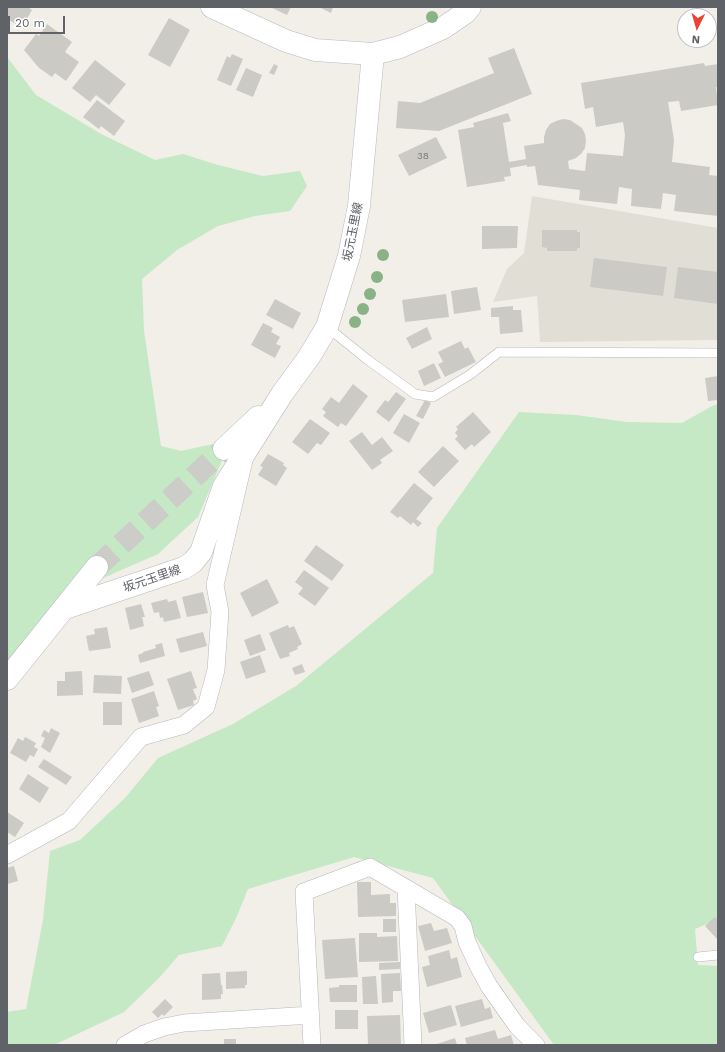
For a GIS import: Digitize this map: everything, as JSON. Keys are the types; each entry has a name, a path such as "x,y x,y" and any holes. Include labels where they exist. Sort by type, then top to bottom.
{"street":[{"path":"220,9 286,41 316,50 373,54 400,47 443,28 465,13 470,7"},
{"name":"坂元玉里線","path":"65,608 184,568 193,562 201,552 224,486 282,394 309,357 326,327 349,256 359,206 373,54"},
{"name":"坂元玉里線","path":"224,449 282,394"},
{"path":"7,855 17,851 69,821 141,737 184,725 206,707 216,670 220,612 215,585 246,451"},
{"path":"7,679 97,567"},
{"path":"312,1045 304,892 370,867 457,918 463,926 467,942 489,986 517,1026 536,1045"},
{"path":"406,888 413,1045"},
{"path":"125,1045 144,1034 164,1027 184,1023 311,1015"}],"lane":[{"path":"326,327 415,394 433,397 471,374 499,352 718,353"},
{"path":"698,957 718,954"}],"shaded area":[{"path":"532,196 718,228 718,340 540,342 537,296 493,302 507,269 524,253"}],"green space":[{"path":"7,57 36,95 103,135 155,160 183,154 218,165 263,176 300,171 307,186 290,211 255,216 218,226 177,250 142,279 144,331 161,446 181,451 213,444 224,456 198,517 158,554 94,582 7,661"},
{"path":"718,404 718,919 695,929 698,965 718,966 718,1045 554,1045 433,878 354,857 248,889 222,946 179,955 160,977 124,1012 54,1045 7,1045 7,1012 26,1009 43,920 50,851 80,840 125,798 158,758 233,724 296,686 433,573 437,528 519,412 576,415 627,422 682,423"}],"building":[{"path":"7,7 28,7 32,10 25,22 20,19 16,24 7,19"},
{"path":"270,7 291,7 287,15"},
{"path":"319,7 333,7 331,13"},
{"path":"169,18 190,30 170,67 148,55"},
{"path":"47,24 72,42 65,52 79,62 66,81 55,73 52,77 39,68 24,50 36,34 39,36"},
{"path":"514,48 532,94 439,131 396,128 398,101 420,103 494,73 488,58"},
{"path":"232,54 243,59 231,86 217,80 227,56 230,58"},
{"path":"95,60 126,84 109,105 96,95 90,102 72,88"},
{"path":"704,63 705,66 718,64 718,87 716,87 718,105 681,111 679,101 668,102 674,140 672,162 710,167 709,175 718,176 718,216 674,211 676,195 663,193 661,209 631,206 632,189 619,187 617,204 579,200 580,190 538,185 535,166 527,167 527,165 510,168 511,176 504,177 505,181 467,187 458,130 474,127 473,123 508,113 511,121 503,123 509,162 526,159 524,146 544,143 546,130 550,124 563,119 570,120 582,128 586,141 585,148 581,154 568,161 569,169 585,171 587,153 623,156 625,135 623,122 596,127 593,107 585,109 581,83"},
{"path":"274,64 278,66 274,75 269,73"},
{"path":"246,68 262,75 253,97 236,90"},
{"path":"97,100 125,121 114,136 101,126 99,129 83,117"},
{"path":"436,137 447,158 409,176 398,155"},
{"path":"482,226 518,226 517,248 482,249"},
{"path":"542,230 577,230 577,232 580,232 580,248 577,248 577,251 547,251 547,248 542,247"},
{"path":"594,258 667,267 663,296 590,287"},
{"path":"678,267 718,272 718,304 674,298"},
{"path":"477,287 481,310 454,314 451,291"},
{"path":"446,294 449,317 405,322 402,300"},
{"path":"275,299 301,313 293,329 266,315"},
{"path":"513,306 513,310 521,310 523,332 500,334 499,317 491,317 491,308"},
{"path":"263,323 273,328 271,332 280,337 276,344 281,346 275,358 251,345"},
{"path":"427,327 432,339 412,349 406,338"},
{"path":"461,341 465,349 468,347 476,362 445,377 438,364 443,362 438,352"},
{"path":"434,363 441,378 424,386 418,371"},
{"path":"718,376 718,400 708,401 705,378"},
{"path":"353,384 368,396 346,426 341,423 338,427 323,416 326,412 322,409 331,397 339,403"},
{"path":"396,392 406,399 389,422 376,412 385,400 388,402"},
{"path":"425,400 431,403 423,419 416,416"},
{"path":"473,412 491,432 474,447 472,444 465,450 455,439 458,436 455,433 458,429 456,427"},
{"path":"404,414 420,423 409,443 393,433"},
{"path":"310,419 330,433 321,445 317,443 308,454 292,442"},
{"path":"362,432 372,445 382,437 393,451 380,460 382,463 372,470 349,441"},
{"path":"443,446 459,461 434,487 418,472"},
{"path":"268,454 284,463 283,465 287,468 276,486 258,475 263,467 260,466"},
{"path":"414,483 433,498 416,519 422,523 418,527 413,522 411,525 400,516 398,518 390,512"},
{"path":"316,545 344,565 332,581 304,561"},
{"path":"304,570 329,588 315,606 298,594 303,588 295,582"},
{"path":"267,579 279,603 252,617 240,593"},
{"path":"203,592 208,613 187,617 182,597"},
{"path":"167,599 168,602 176,600 181,618 164,622 163,617 160,618 159,612 154,613 151,603"},
{"path":"141,604 145,617 142,617 144,626 130,630 125,608"},
{"path":"288,625 289,628 294,626 302,644 297,647 298,649 289,653 290,656 280,659 269,633"},
{"path":"107,627 111,648 89,651 86,636 95,634 94,629"},
{"path":"203,632 207,646 180,653 176,639"},
{"path":"260,634 266,650 250,656 244,640"},
{"path":"162,643 165,656 140,663 138,655 156,648 155,645"},
{"path":"260,655 266,672 246,679 240,662"},
{"path":"302,664 305,672 295,675 292,668"},
{"path":"82,671 83,695 57,696 57,681 65,681 65,672"},
{"path":"149,671 154,685 132,693 127,678"},
{"path":"191,671 197,688 193,689 197,699 193,701 194,705 178,710 167,679"},
{"path":"94,675 122,676 121,694 93,693"},
{"path":"154,691 159,706 156,707 159,716 139,723 131,699"},
{"path":"103,702 122,702 122,725 103,725"},
{"path":"51,728 60,733 50,753 41,747 45,738 41,736 44,730 49,733"},
{"path":"25,737 36,743 34,747 38,749 34,757 30,755 26,762 10,753 18,738 23,741"},
{"path":"44,759 72,777 66,785 38,767"},
{"path":"28,774 49,788 40,803 19,789"},
{"path":"7,812 24,823 15,837 7,832"},
{"path":"14,866 18,881 7,884 7,868"},
{"path":"357,882 371,882 371,895 390,894 390,903 396,903 396,916 358,917"},
{"path":"715,917 718,920 718,940 705,926"},
{"path":"383,919 396,919 396,932 383,932"},
{"path":"431,923 434,931 447,928 452,943 425,951 418,926"},
{"path":"359,933 377,933 377,937 397,936 398,961 359,962"},
{"path":"355,938 358,977 325,979 322,940"},
{"path":"449,950 451,959 457,957 462,977 427,987 422,967 430,965 428,956"},
{"path":"400,962 400,969 379,970 379,963"},
{"path":"247,971 247,985 245,985 245,988 226,989 226,972"},
{"path":"220,973 223,994 221,994 221,999 202,1000 202,974"},
{"path":"400,973 401,991 393,991 393,1002 382,1003 381,974"},
{"path":"376,976 378,1004 363,1004 362,977"},
{"path":"339,985 357,985 357,1002 330,1002 329,988 339,987"},
{"path":"165,999 173,1007 164,1016 162,1014 158,1018 152,1012"},
{"path":"482,999 485,1009 490,1007 493,1018 461,1027 455,1006"},
{"path":"451,1005 457,1025 429,1033 423,1013"},
{"path":"335,1010 358,1010 358,1029 335,1029"},
{"path":"400,1015 401,1045 368,1045 367,1016"},
{"path":"495,1030 498,1039 511,1035 514,1045 467,1045 465,1038"},
{"path":"455,1038 457,1045 434,1045"},
{"path":"224,1039 236,1039 236,1045 224,1045"}],"tunnel":[{"path":"97,567 224,449"}]}
